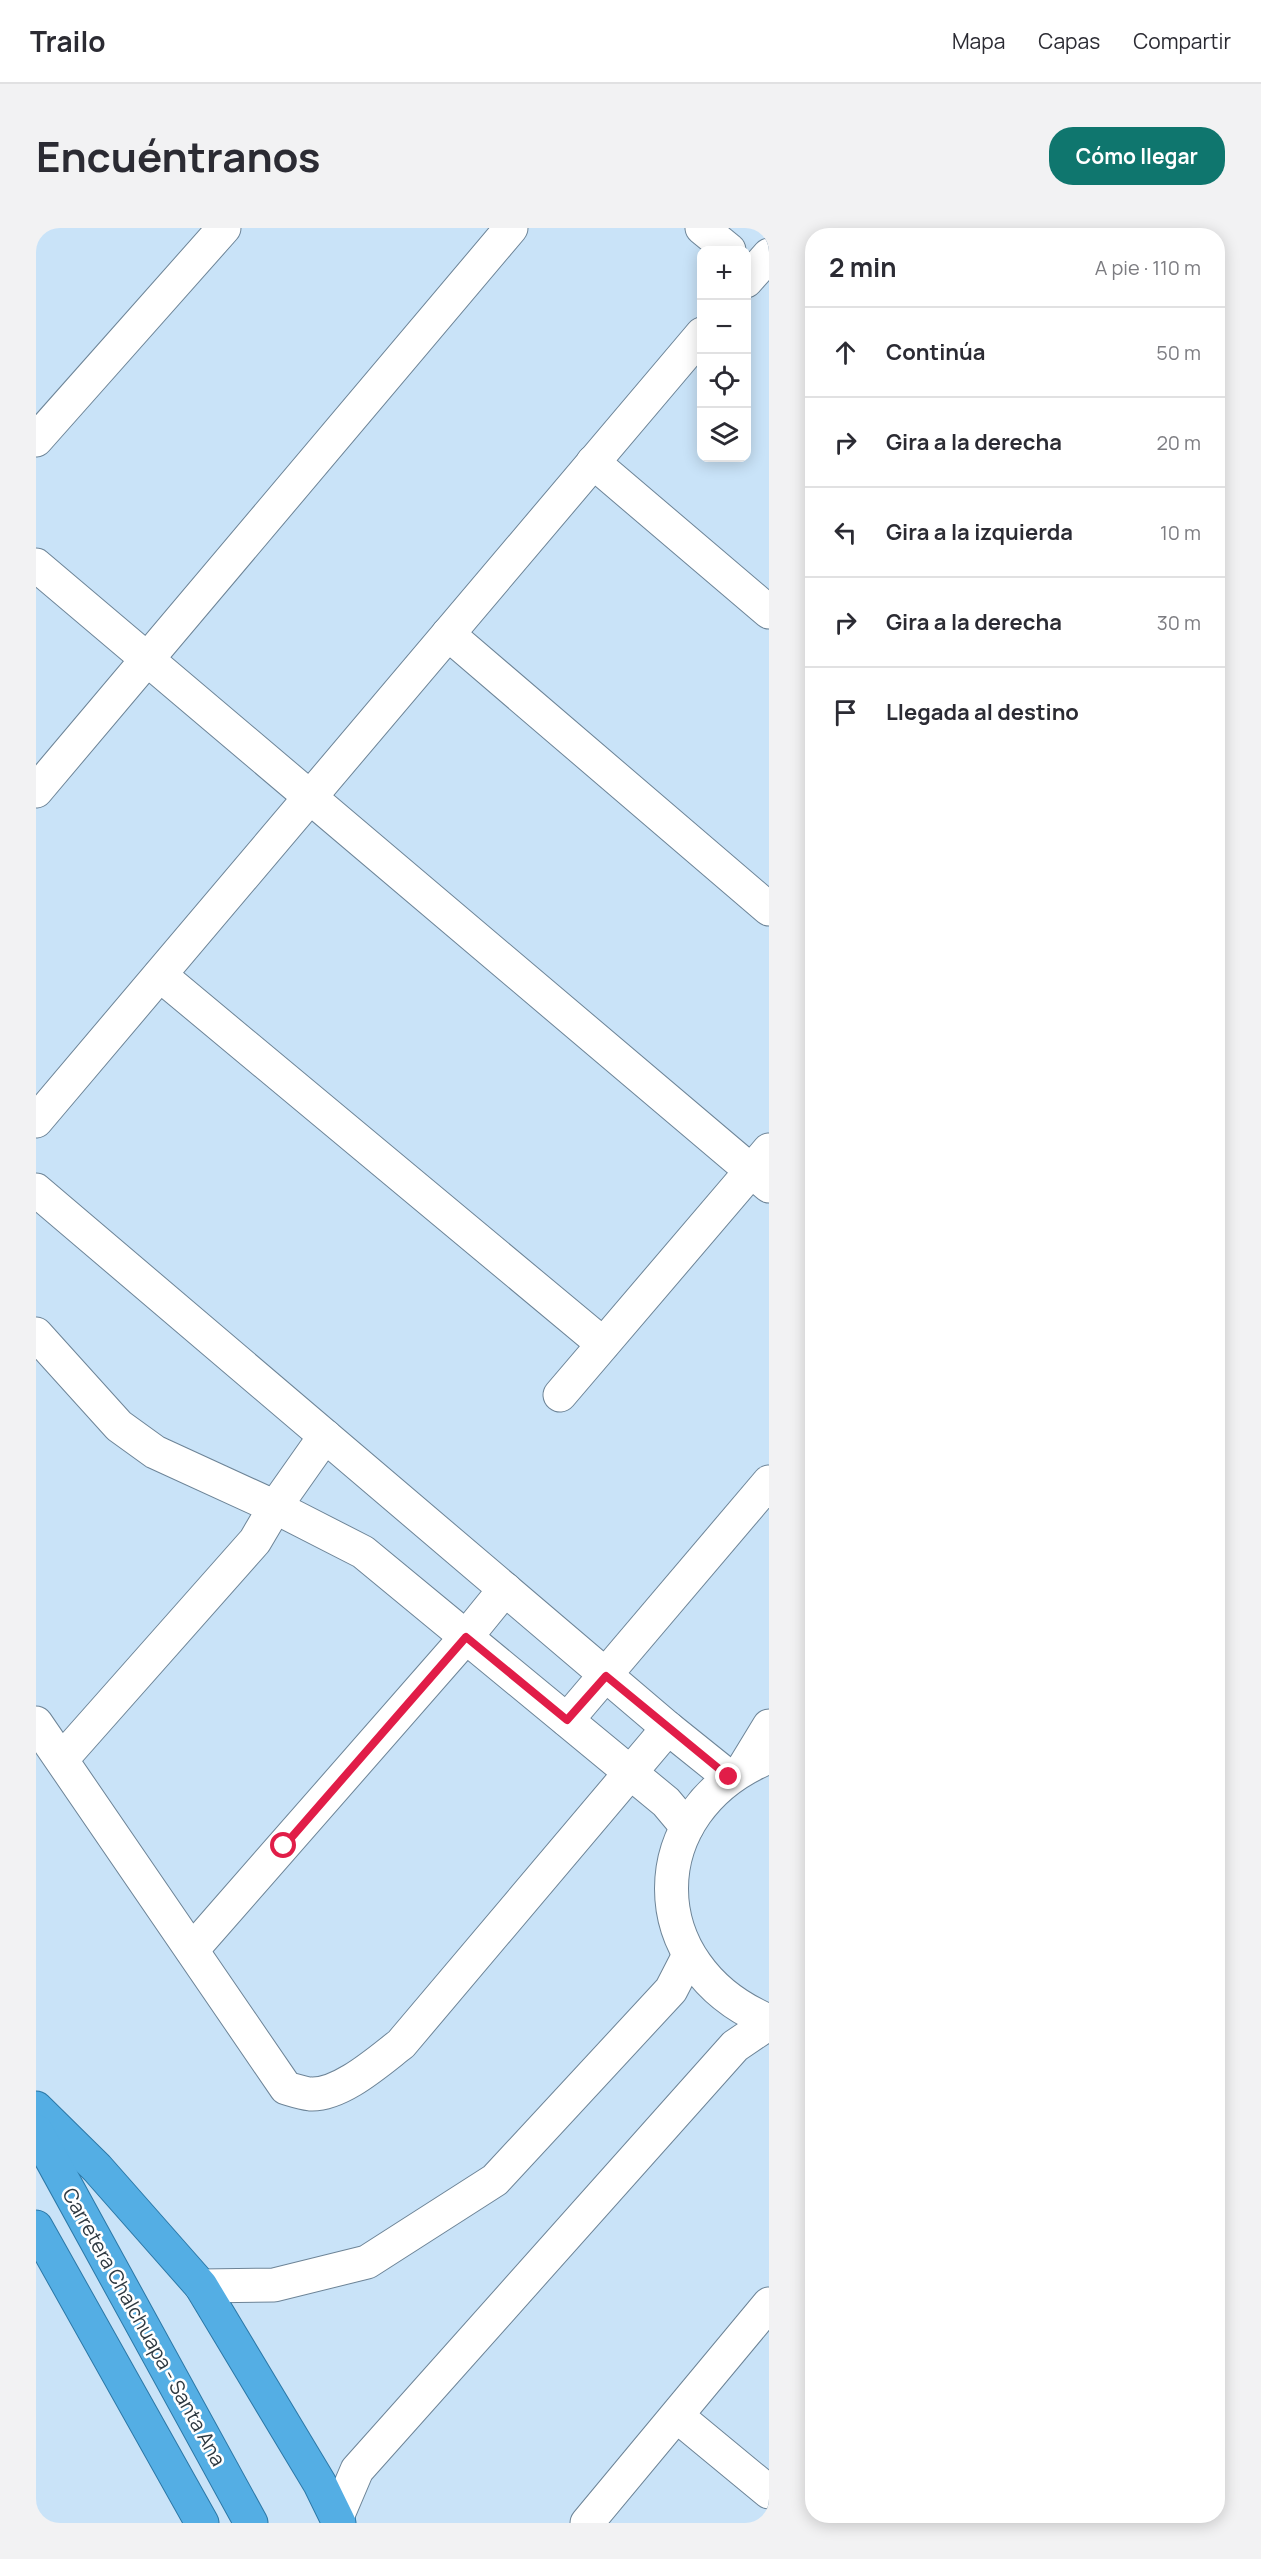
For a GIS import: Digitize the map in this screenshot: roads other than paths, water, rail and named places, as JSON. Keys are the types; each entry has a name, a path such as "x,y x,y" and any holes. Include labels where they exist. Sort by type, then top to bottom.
{"highway":[{"path":"36,2108 97,2168 201,2286 338,2520"},
{"name":"Carretera Chalchuapa - Santa Ana","path":"36,2131 251,2523"},
{"path":"36,2227 202,2523"}],"street":[{"path":"36,440 224,228"},
{"path":"36,791 149,660 511,228"},
{"path":"702,228 724,246"},
{"path":"36,1121 697,340"},
{"path":"593,462 769,612"},
{"path":"36,565 310,797 763,1169 603,1344 560,1395"},
{"path":"448,634 769,909"},
{"path":"160,975 603,1344"},
{"path":"36,1190 668,1728 747,1767"},
{"path":"36,1334 81,1387 128,1433 155,1452 275,1507 363,1552 666,1802 687,1827"},
{"path":"62,1759 255,1541 275,1507 325,1436"},
{"path":"567,1720 769,1482"},
{"path":"192,1950 466,1637 505,1589"},
{"path":"36,1723 286,2088 310,2094 335,2088 368,2070 401,2044 668,1728"},
{"path":"769,1726 747,1767 698,1808 687,1827 677,1852 672,1896 678,1931 689,1955 704,1978 746,2012 769,2022"},
{"path":"201,2286 274,2285 367,2262 495,2180 671,1990 689,1955"},
{"path":"338,2520 357,2470 735,2046 769,2022"},
{"path":"587,2523 769,2304"},
{"path":"677,2416 769,2492"}]}
